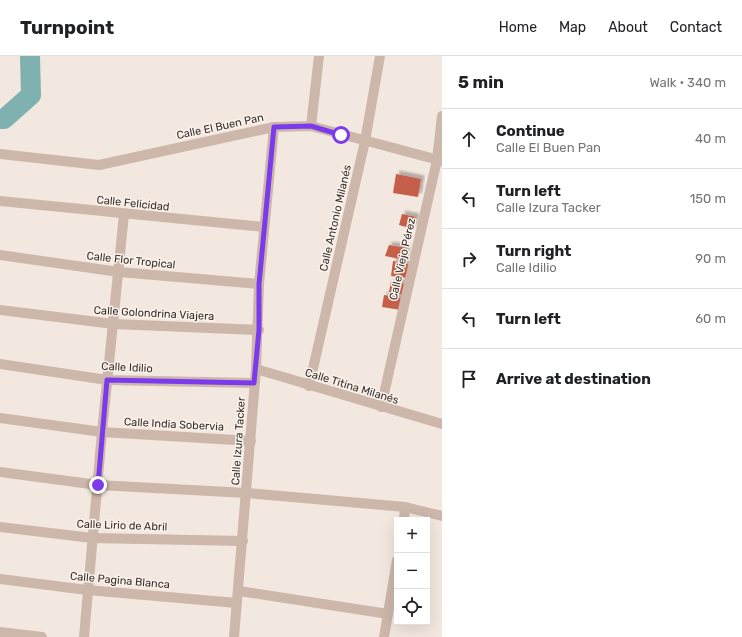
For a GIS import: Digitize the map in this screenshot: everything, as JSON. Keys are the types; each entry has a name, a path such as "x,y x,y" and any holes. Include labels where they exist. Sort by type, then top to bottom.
{"street":[{"path":"311,126 319,56"},
{"name":"Calle Antonio Milanés","path":"309,386 365,141 380,56"},
{"name":"Calle Viejo Pérez","path":"381,407 439,161 442,116"},
{"name":"Calle El Buen Pan","path":"0,154 99,165 274,127 311,126 439,161"},
{"name":"Calle Izura Tacker","path":"234,637 239,591 259,330 259,284 274,127"},
{"name":"Calle Felicidad","path":"0,200 124,214 264,227"},
{"path":"84,637 87,590 124,214"},
{"name":"Calle Flor Tropical","path":"0,255 119,272 259,284"},
{"name":"Calle Golondrina Viajera","path":"0,310 114,324 259,330"},
{"name":"Calle Idilio","path":"0,364 107,380 254,383"},
{"name":"Calle Titina Milanés","path":"256,369 309,386 442,424"},
{"name":"Calle India Sobervia","path":"0,418 102,432 251,441"},
{"path":"0,472 98,485 247,492 405,508 442,516"},
{"path":"404,517 405,508"},
{"name":"Calle Lirio de Abril","path":"0,527 92,538 243,541"},
{"path":"384,637 394,578"},
{"name":"Calle Pagina Blanca","path":"0,579 87,590 237,603"},
{"path":"239,591 388,614"},
{"path":"0,632 42,637"}],"building":[{"path":"396,174 421,179 418,197 393,193"},
{"path":"402,214 416,217 413,229 399,225"},
{"path":"389,245 407,248 405,260 385,256"},
{"path":"393,261 409,264 407,278 391,276"},
{"path":"391,281 405,284 403,295 389,292"},
{"path":"384,295 402,298 401,310 382,307"}],"waterway":[{"path":"0,119 4,119 31,95 30,56"}],"route":[{"path":"98,485 107,380 254,383 259,330 259,284 274,127 311,126 341,135"}]}
